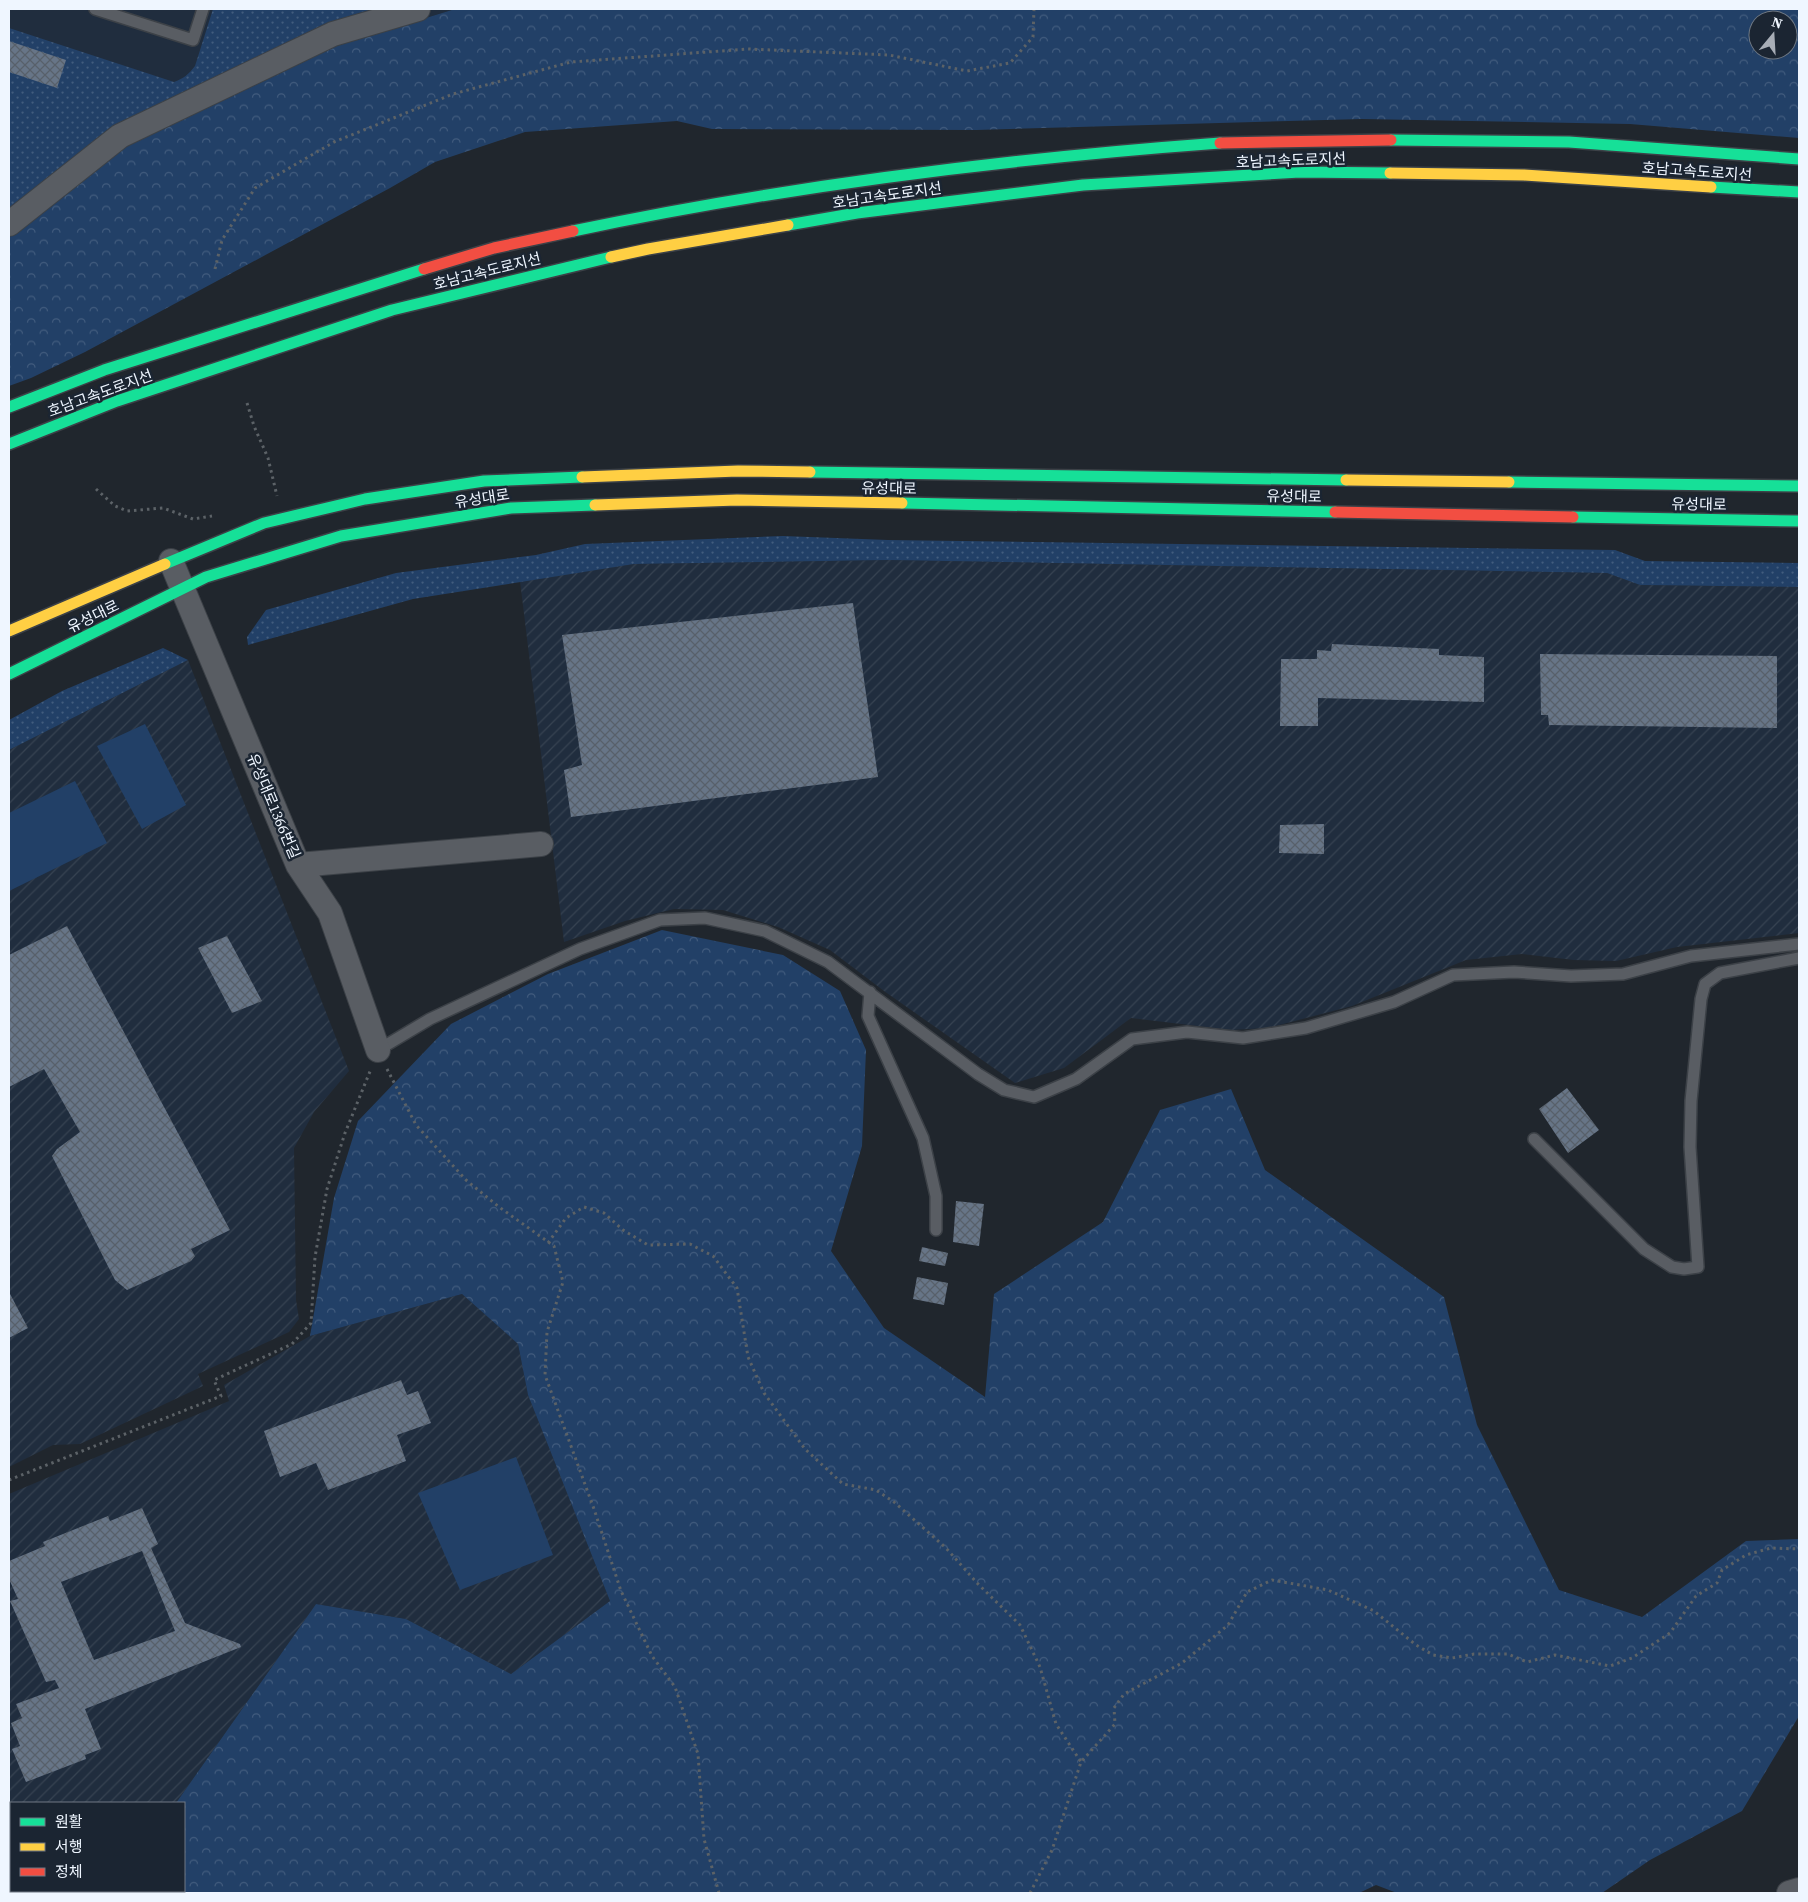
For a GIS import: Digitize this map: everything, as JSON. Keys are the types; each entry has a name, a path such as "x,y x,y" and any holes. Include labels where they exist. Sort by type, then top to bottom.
{"main road":[{"name":"호남고속도로지선","path":"9,407 104,370 377,283 494,248 644,216 874,178 1111,151 1237,142 1370,140 1569,142 1799,159"},
{"name":"호남고속도로지선","path":"9,444 117,401 392,310 524,277 648,250 857,213 1083,185 1300,172 1524,175 1799,192"},
{"name":"유성대로","path":"9,632 255,526 365,499 484,481 738,471 1799,486"},
{"name":"유성대로","path":"9,674 206,577 341,536 510,508 737,500 1799,521"}],"street":[{"path":"9,224 120,136 333,34 418,9"},
{"name":"유성대로1366번길","path":"171,561 298,866 330,913 378,1050"},
{"path":"298,866 541,844"},
{"path":"1789,1893 1799,1890"}],"lane":[{"path":"95,9 193,40 203,9"},
{"path":"378,1050 430,1018 571,954 660,920 705,918 765,930 828,962 978,1074 1004,1090 1034,1097 1076,1079 1132,1039 1187,1032 1243,1038 1306,1028 1394,1002 1453,976 1514,972 1571,976 1623,974 1691,956 1799,944"},
{"path":"1534,1139 1644,1250 1672,1267 1684,1269 1698,1267 1690,1147 1690,1110 1701,999 1705,984 1720,973 1799,958"},
{"path":"870,992 868,1016 923,1138 936,1196 936,1230"}],"path":[{"path":"215,269 222,240 255,188 334,142 453,94 571,62 748,49 889,55 966,71 1010,63 1033,37 1034,9"},
{"path":"247,403 254,426 268,458 285,518"},
{"path":"96,489 115,506 127,511 163,508 193,519 213,516"},
{"path":"378,1050 392,1081 416,1125 466,1180 499,1207 554,1246 563,1282 547,1332 545,1376 594,1509 621,1591 652,1656 675,1687 698,1754 704,1839 719,1893"},
{"path":"9,1480 221,1396 214,1380 292,1344 311,1323 315,1258 327,1189 345,1133 378,1050"},
{"path":"548,1243 566,1218 584,1207 604,1213 623,1230 648,1245 690,1244 713,1256 737,1288 748,1357 764,1393 805,1449 843,1484 876,1490 894,1502 946,1548 977,1583 1020,1625 1040,1667 1056,1724 1081,1762"},
{"path":"1030,1893 1052,1850 1081,1762 1115,1724 1114,1708 1124,1694 1182,1662 1228,1626 1247,1592 1272,1580 1328,1590 1374,1611 1416,1645 1433,1654 1452,1658 1474,1654 1508,1654 1527,1662 1555,1655 1610,1666 1632,1658 1670,1633 1696,1596 1717,1583 1722,1570 1746,1555 1771,1548 1799,1549"}],"shaded area":[{"path":"9,9 455,9 338,45 123,143 9,236"},
{"path":"888,560 1607,573 1640,585 1799,587 1799,933 1677,947 1616,961 1574,960 1522,954 1466,960 1352,1006 1268,1028 1231,1030 1131,1018 1064,1068 1015,1083 884,991 830,950 778,927 723,910 674,909 625,921 564,942 520,581 634,564"},
{"path":"188,660 349,1071 314,1112 294,1148 296,1300 299,1319 289,1332 198,1374 203,1386 80,1444 53,1445 9,1467 9,750"},
{"path":"462,1294 518,1344 528,1395 610,1601 511,1674 406,1619 316,1604 177,1802 10,1802 9,1871 9,1494 229,1401 224,1385 310,1336"}],"green space":[{"path":"213,9 374,9 304,35 9,214 9,28 174,82 186,76 195,66"},
{"path":"455,9 1799,9 1799,138 1630,124 1362,119 976,130 712,129 677,121 525,132 435,162 85,352 31,378 9,386 9,236 123,143 338,45"},
{"path":"783,536 888,540 1615,550 1645,561 1799,563 1799,587 1640,585 1607,573 888,560 634,564 413,599 248,645 247,637 266,610 396,573 536,555 585,544"},
{"path":"163,648 188,660 9,750 9,720 62,691"},
{"path":"145,724 186,805 142,829 97,746"},
{"path":"75,781 107,843 9,891 9,813"},
{"path":"662,930 783,955 840,991 866,1050 862,1146 831,1251 884,1328 985,1397 994,1294 1103,1222 1160,1110 1231,1089 1265,1170 1444,1297 1477,1425 1559,1590 1642,1617 1746,1541 1799,1539 1799,1716 1742,1811 1650,1860 1602,1893 1397,1893 1376,1885 1359,1893 9,1893 10,1870 10,1892 185,1892 185,1802 177,1802 316,1604 406,1619 511,1674 610,1601 528,1395 518,1344 462,1294 310,1336 334,1198 358,1121 451,1024 548,974"},
{"path":"516,1457 553,1555 460,1590 418,1493"}],"building":[{"path":"9,41 66,60 57,88 9,72"},
{"path":"853,603 878,777 571,817 564,770 582,765 562,635"},
{"path":"1332,644 1439,649 1439,655 1484,657 1484,702 1318,698 1318,726 1280,726 1281,659 1317,659 1317,650 1331,651"},
{"path":"1540,654 1777,656 1777,728 1549,725 1548,715 1541,715"},
{"path":"1324,824 1324,854 1279,853 1280,825"},
{"path":"67,926 230,1230 191,1249 195,1256 191,1261 127,1290 115,1280 52,1156 57,1149 80,1132 44,1069 9,1087 9,955"},
{"path":"227,936 262,1001 232,1013 198,948"},
{"path":"1567,1088 1599,1130 1568,1153 1539,1109"},
{"path":"956,1201 984,1204 979,1246 953,1242"},
{"path":"922,1247 948,1253 945,1266 919,1261"},
{"path":"917,1277 948,1283 944,1305 913,1299"},
{"path":"9,1292 28,1328 9,1338"},
{"path":"401,1380 407,1395 418,1391 431,1423 397,1435 406,1461 328,1490 316,1463 280,1477 264,1431"},
{"path":"142,1508 158,1544 151,1548 185,1623 240,1644 241,1647 85,1709 101,1749 85,1755 86,1759 26,1782 12,1749 20,1746 11,1723 22,1718 16,1704 59,1688 55,1680 46,1682 10,1601 18,1599 9,1579 9,1561 45,1546 43,1542 108,1516 110,1521","holes":["142,1551 175,1631 94,1660 61,1582"]}],"traffic: fast":[{"path":"1391,140 1569,142 1799,159"},
{"path":"573,231 733,201 895,176 1057,157 1220,143"},
{"path":"788,225 857,213 1083,185 1300,172 1390,173"},
{"path":"1711,187 1799,192"},
{"path":"9,444 117,401 392,310 611,257"},
{"path":"9,407 104,370 424,269"},
{"path":"810,472 1346,480"},
{"path":"165,564 264,523 365,499 484,481 582,477"},
{"path":"1509,482 1799,486"},
{"path":"902,503 1335,512"},
{"path":"9,674 206,577 341,536 511,508 595,505"},
{"path":"1573,517 1799,521"}],"traffic: slow":[{"path":"1390,173 1524,175 1711,187"},
{"path":"611,257 788,225"},
{"path":"582,477 738,471 810,472"},
{"path":"1346,480 1509,482"},
{"path":"595,505 737,500 902,503"},
{"path":"9,631 165,564"}],"traffic: jam":[{"path":"1220,143 1391,140"},
{"path":"424,269 494,248 573,231"},
{"path":"1335,512 1573,517"}]}
